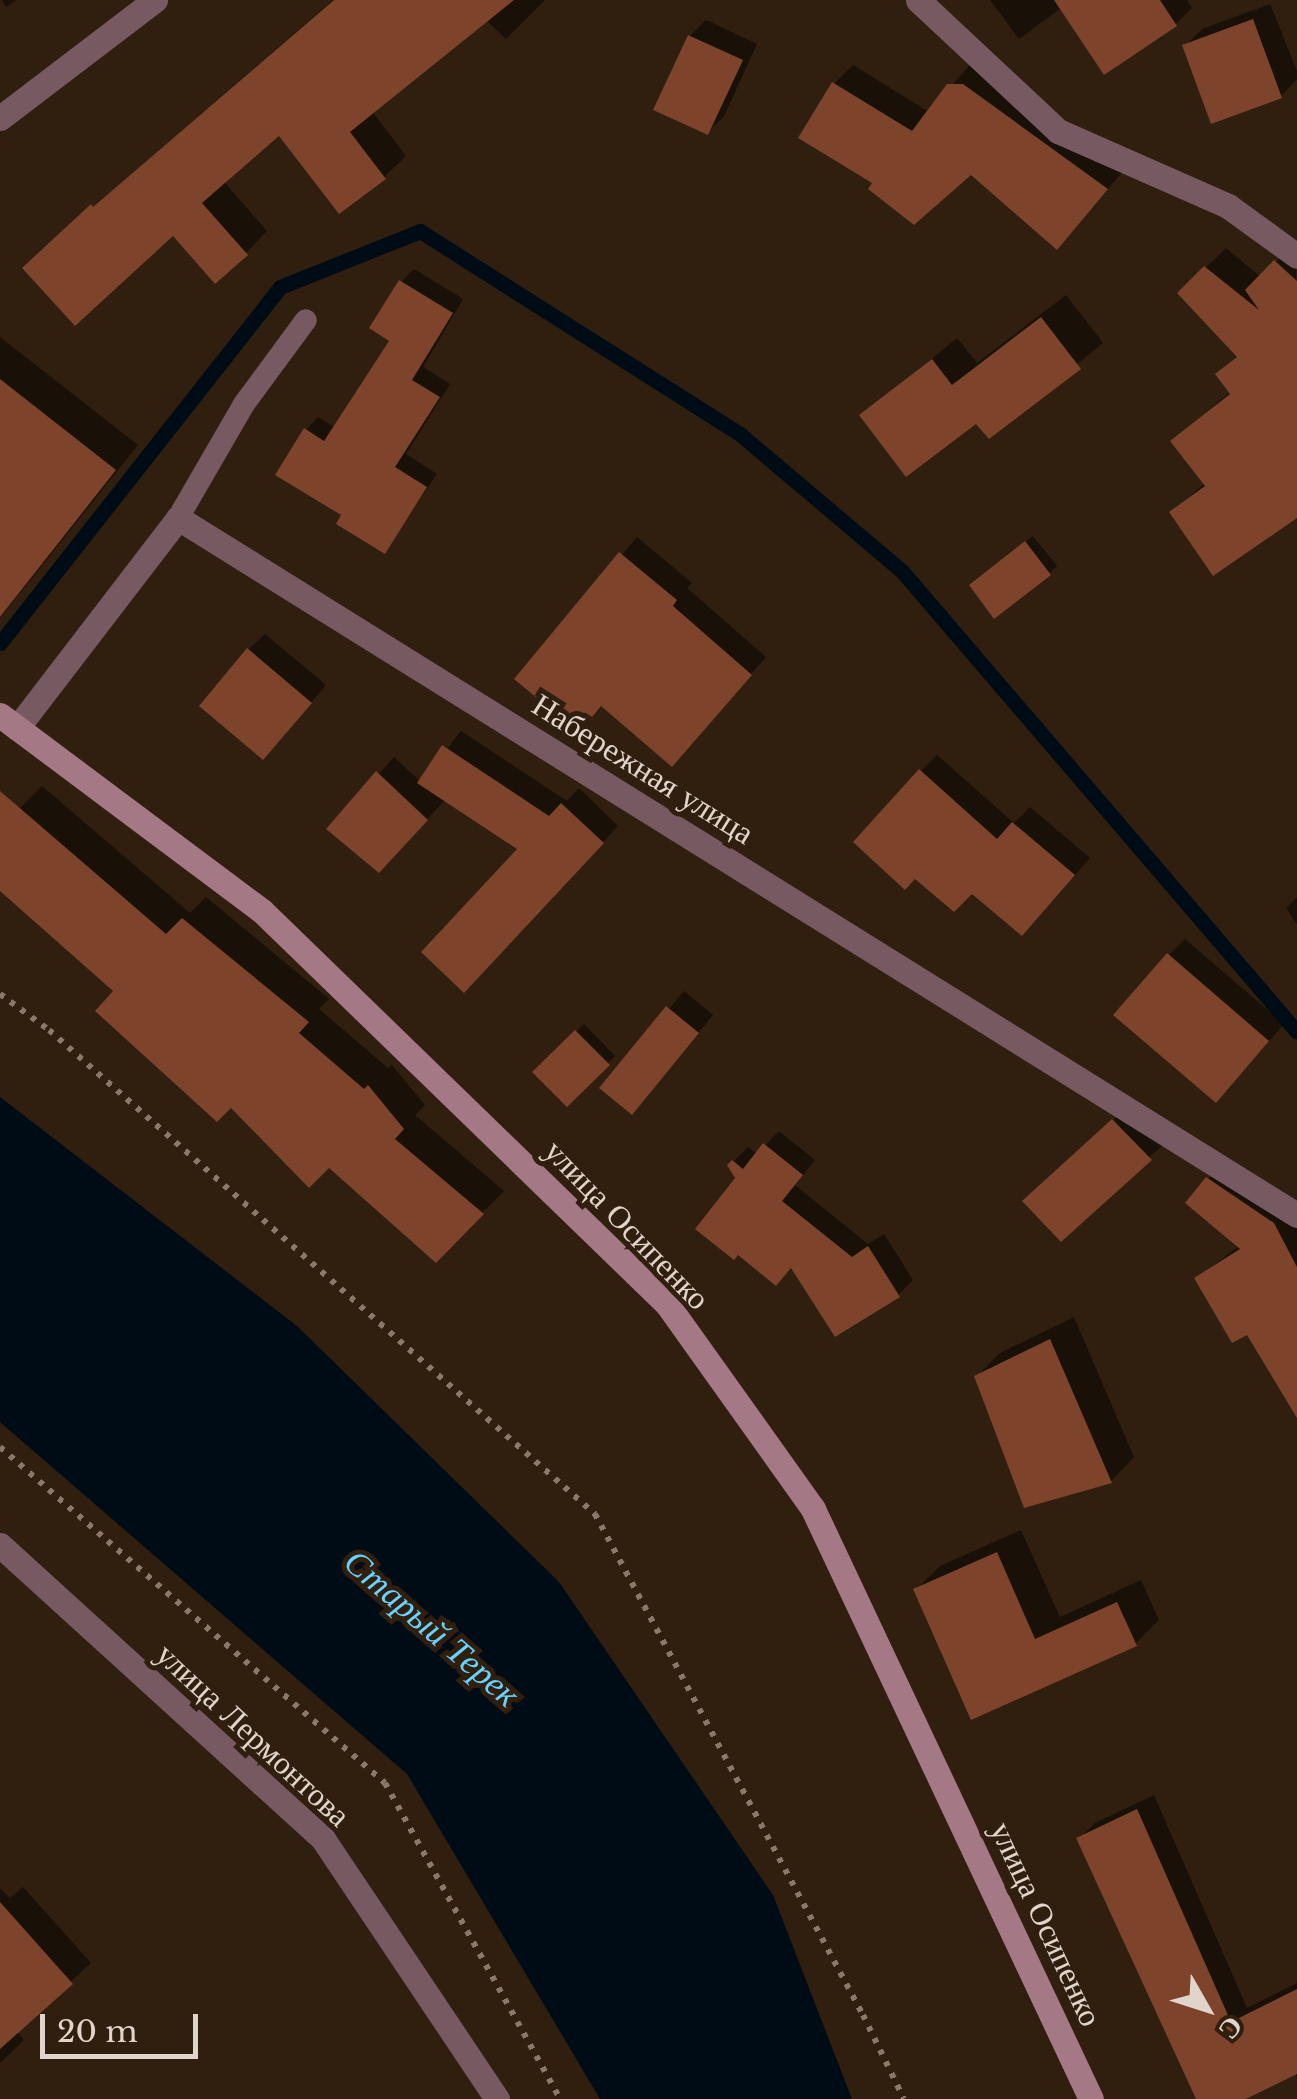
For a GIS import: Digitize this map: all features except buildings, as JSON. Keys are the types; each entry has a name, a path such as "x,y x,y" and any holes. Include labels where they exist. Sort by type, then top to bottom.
{"main road":[{"name":"улица Осипенко","path":"9,721 262,911 667,1304 813,1509 1091,2099"}],"street":[{"path":"0,118 154,0"},
{"path":"918,0 1058,131 1228,206 1297,256"},
{"path":"9,721 178,518"},
{"name":"Набережная улица","path":"178,518 1297,1214"},
{"name":"улица Лермонтова","path":"0,1545 323,1839 497,2099"}],"lane":[{"path":"178,518 244,404 306,320"}],"path":[{"path":"0,994 49,1030 595,1514 863,2014 904,2099"},
{"path":"0,1447 385,1783 560,2099"}],"water":[{"name":"Старый Терек","path":"0,1097 297,1326 559,1582 773,1895 852,2099 600,2099 407,1774 0,1422"}],"waterway":[{"path":"0,643 280,287 420,231 741,435 901,570 1297,1032"}]}
